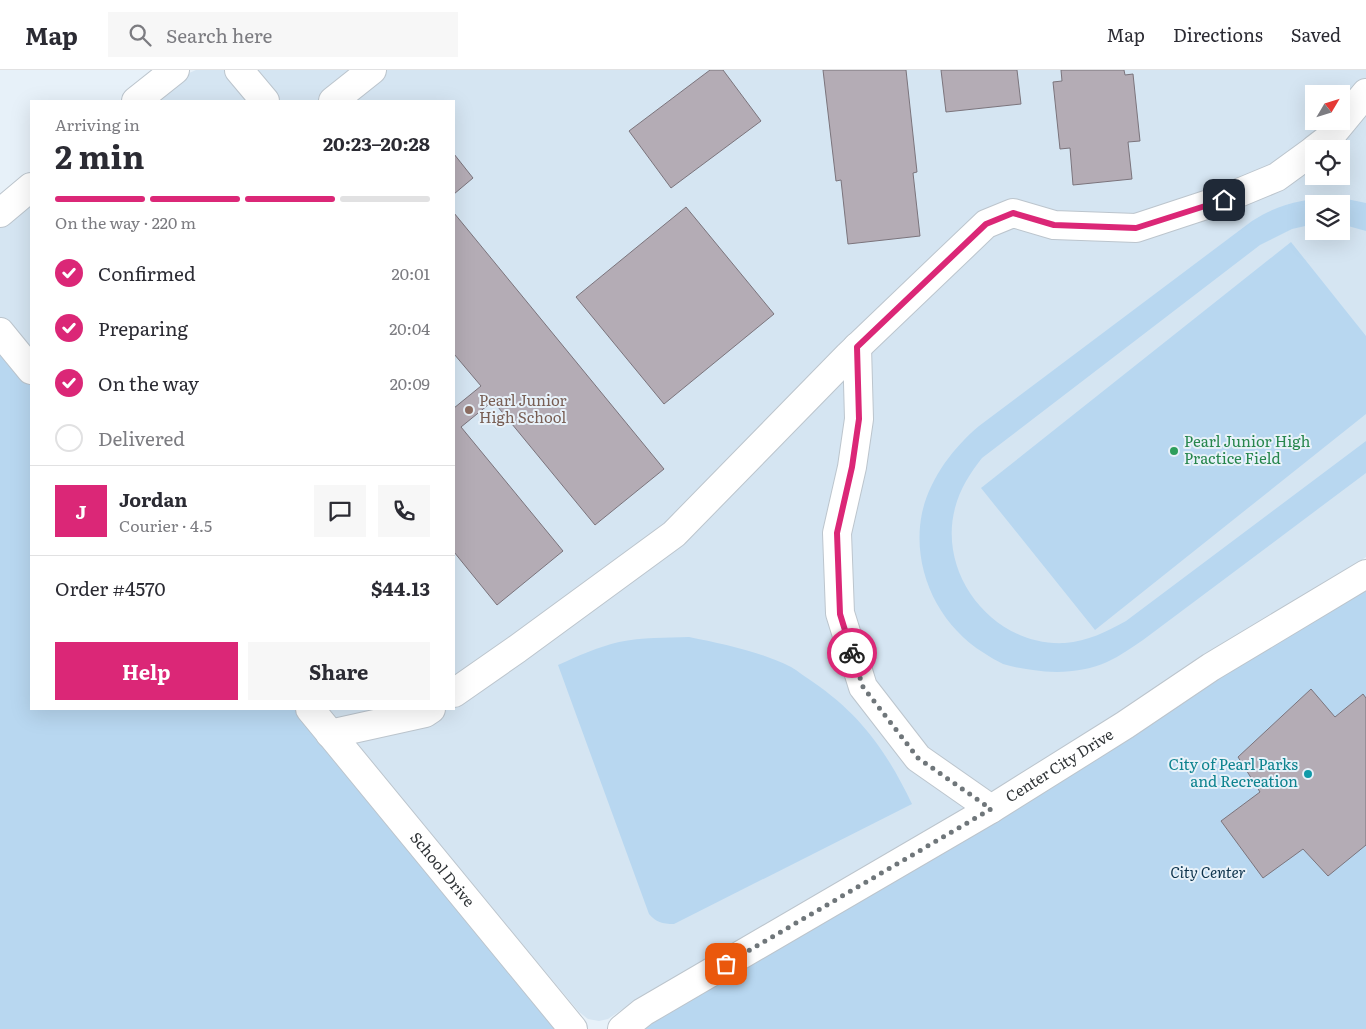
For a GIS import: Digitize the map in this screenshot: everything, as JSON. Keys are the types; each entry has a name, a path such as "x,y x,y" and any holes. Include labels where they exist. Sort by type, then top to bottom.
{"street":[{"path":"137,100 175,70"},
{"path":"239,70 264,100"},
{"path":"334,100 372,70"},
{"path":"1327,140 1366,93"},
{"path":"455,692 674,534 857,347 986,224 1013,213 1054,225 1136,228 1224,200 1278,177 1305,156"},
{"path":"0,213 30,188"},
{"path":"0,332 30,369"},
{"path":"857,347 859,419 852,467 837,533 840,614 863,687 918,758 991,809"},
{"name":"Center City Drive","path":"622,1029 643,1012 991,809 1125,725 1212,667 1366,574"},
{"name":"School Drive","path":"311,710 573,1029"},
{"path":"330,734 425,713 430,710"}],"shaded area":[{"path":"196,70 1366,70 1366,557 1010,788 645,994 608,1019 599,1021 588,1019 579,1012 327,710 455,710 455,100 152,100 182,76"},
{"path":"30,200 30,354 0,317 0,224"}],"green space":[{"path":"1350,200 1366,203 1366,231 1350,227"},
{"path":"1305,201 1305,226 1292,229 1260,245 982,458 973,469 955,508 952,533 955,558 963,582 977,603 995,620 1016,633 1039,641 1073,642 1097,635 1126,621 1366,441 1366,473 1143,640 1107,662 1071,671 1052,672 1026,669 1003,664 967,641 941,610 931,592 920,554 922,513 926,500 937,476 952,454 979,426 1252,221 1272,210"},
{"name":"Pearl Junior High Practice Field","path":"1291,242 1366,336 1366,414 1095,630 981,488"},
{"path":"0,332 30,369 30,710 311,710 573,1029 0,1029"},
{"name":"City Center","path":"1366,585 1366,1029 640,1029"},
{"path":"689,637 715,642 779,661 794,669 830,695 859,721 871,736 893,768 912,804 674,924 670,924 657,921 649,914 558,665 596,649 628,640"}],"building":[{"path":"710,70 723,70 761,121 671,188 629,131"},
{"path":"823,70 906,70 917,172 913,173 920,236 848,244 841,180 836,181"},
{"path":"941,70 1017,70 1021,104 946,112"},
{"path":"1061,70 1124,70 1125,75 1133,74 1140,141 1128,142 1132,179 1073,185 1070,148 1060,149 1053,82 1062,81"},
{"path":"455,155 473,178 455,193"},
{"path":"686,207 774,314 664,404 576,297"},
{"path":"455,214 664,469 595,525 493,401 461,427 563,551 497,605 455,553 455,407 481,386 455,355"},
{"name":"City of Pearl Parks and Recreation","path":"1311,689 1335,717 1363,694 1366,698 1366,845 1328,876 1303,849 1263,878 1221,821 1260,792 1238,757"}],"way so far":[{"path":"726,964 991,809 918,758 863,687 852,653"}],"place":[{"name":"Pearl Junior High School","path":"469,410"},
{"name":"Pearl Junior High Practice Field","path":"1174,451"},
{"name":"City of Pearl Parks and Recreation","path":"1308,774"}],"route":[{"path":"852,653 840,614 837,533 852,467 859,419 857,347 986,224 1013,213 1054,225 1136,228 1224,200"}]}
